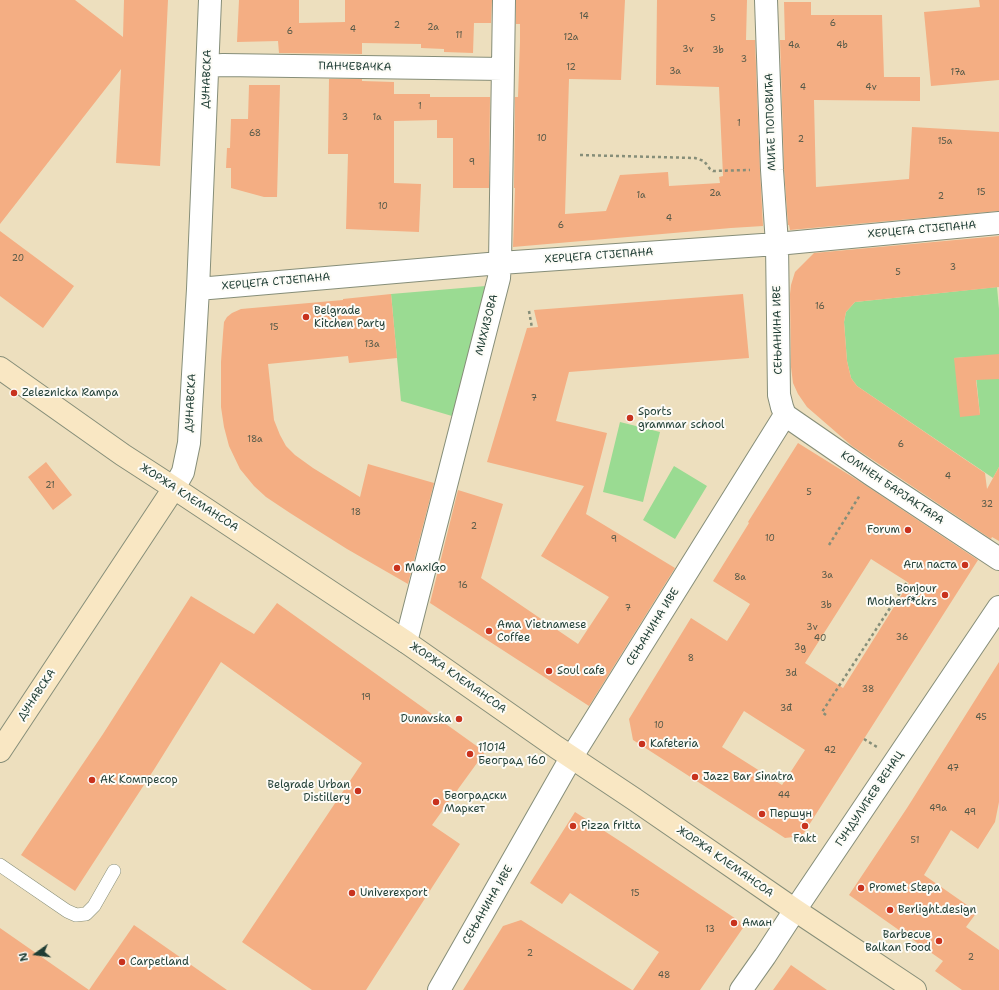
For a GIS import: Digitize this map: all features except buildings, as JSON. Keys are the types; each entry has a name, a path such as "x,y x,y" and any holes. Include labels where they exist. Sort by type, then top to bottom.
{"main road":[{"name":"ЖОРЖА КЛЕМАНСОА","path":"0,368 123,455 406,642 571,758 634,799 794,910 914,990"},
{"name":"ДУНАВСКА","path":"0,750 174,488"}],"street":[{"name":"ДУНАВСКА","path":"174,488 183,472 189,444 198,289 210,0"},
{"name":"МИХИЗОВА","path":"406,642 499,278 504,0"},
{"name":"МИЋЕ ПОПОВИЋА","path":"766,0 776,244"},
{"name":"ПАНЧЕВАЧКА","path":"208,66 503,69"},
{"name":"ХЕРЦЕГА СТЈЕПАНА","path":"198,289 500,263 776,244 999,223"},
{"name":"СЕЊАНИНА ИВЕ","path":"439,990 571,758 785,415 779,395 776,244"},
{"name":"КОМНЕН БАРЈАКТАРА","path":"785,415 872,475 999,559"},
{"name":"ГУНДУЛИЋЕВ ВЕНАЦ","path":"741,990 999,607"}],"lane":[{"path":"0,865 67,911 76,915 86,914 94,906 114,871"}],"path":[{"path":"580,155 695,158 704,161 710,169 716,171 772,170"},
{"path":"529,311 532,328"},
{"path":"829,545 872,475"},
{"path":"826,715 822,712 907,582"}],"green space":[{"path":"486,286 452,416 401,401 391,294"},
{"path":"997,287 999,309 999,467 993,478 857,386 851,378 847,361 844,322 846,312 855,302","holes":["974,357 980,415 954,358"]},
{"path":"620,422 660,432 643,502 603,492"},
{"path":"674,466 707,486 675,539 643,520"}],"place":[{"name":"Belgrade Kitchen Party","path":"306,317"},
{"name":"Zeleznicka Rampa","path":"14,393"},
{"name":"Sports grammar school","path":"630,418"},
{"name":"Forum","path":"908,530"},
{"name":"Аги паста","path":"965,565"},
{"name":"MaxiGo","path":"397,568"},
{"name":"Bonjour Motherf*ckrs","path":"945,595"},
{"name":"Ama Vietnamese Coffee","path":"489,631"},
{"name":"Soul cafe","path":"549,671"},
{"name":"Dunavska","path":"459,719"},
{"name":"Kafeteria","path":"642,744"},
{"name":"11014 Београд 160","path":"470,754"},
{"name":"Jazz Bar Sinatra","path":"695,777"},
{"name":"АК Компресор","path":"92,780"},
{"name":"Belgrade Urban Distillery","path":"358,791"},
{"name":"Београдски Маркет","path":"436,802"},
{"name":"Першун","path":"762,814"},
{"name":"Pizza fritta","path":"573,826"},
{"name":"Fakt","path":"805,826"},
{"name":"Promet Stepa","path":"861,888"},
{"name":"Univerexport","path":"352,893"},
{"name":"Berlight.design","path":"890,910"},
{"name":"Аман","path":"734,923"},
{"name":"Barbecue Balkan Food","path":"939,941"},
{"name":"Carpetland","path":"122,962"}]}
